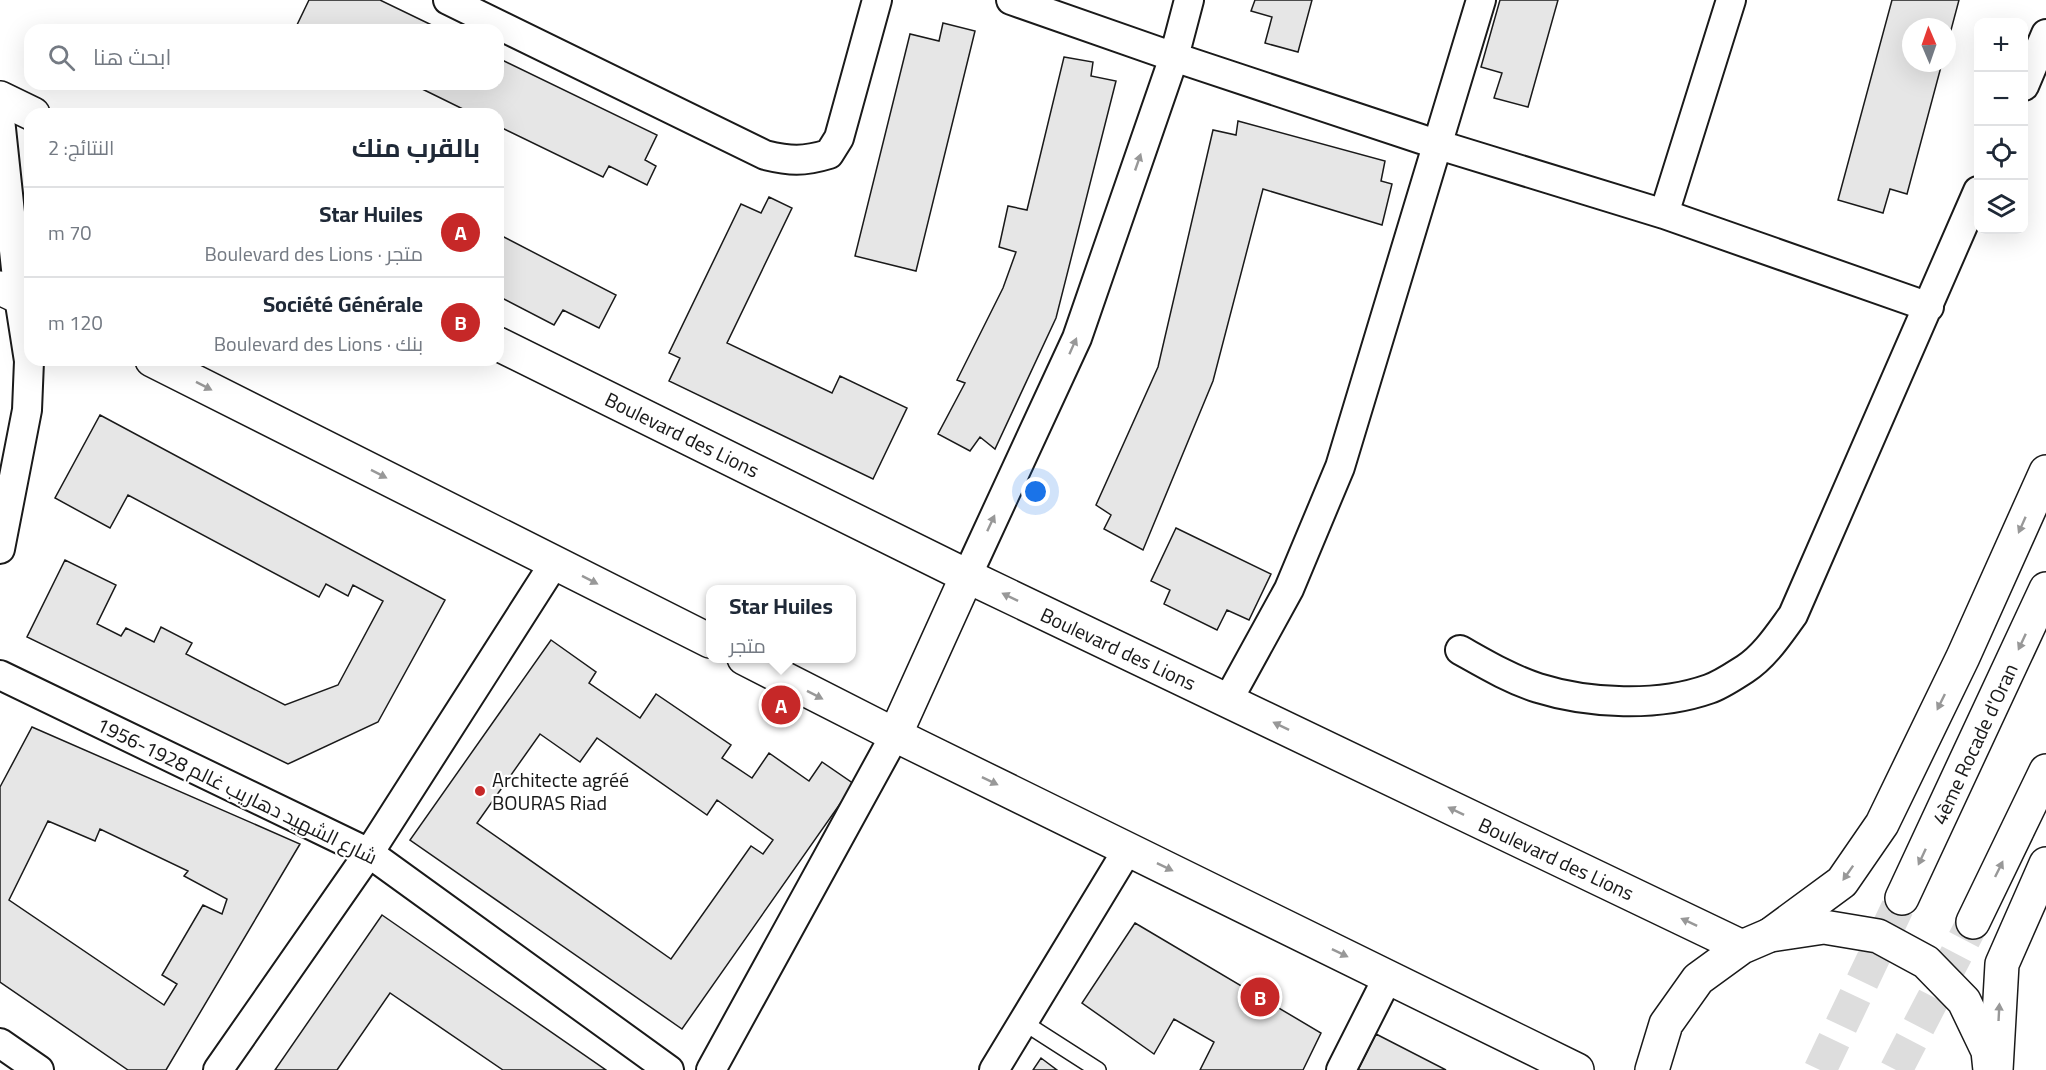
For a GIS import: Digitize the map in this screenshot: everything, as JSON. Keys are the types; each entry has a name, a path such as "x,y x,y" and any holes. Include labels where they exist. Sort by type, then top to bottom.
{"main road":[{"path":"0,98 24,110"},
{"name":"Boulevard des Lions","path":"504,347 967,576 1532,848 1756,941"},
{"path":"164,366 706,638"},
{"path":"1652,1070 1666,1024 1698,979 1842,882 1882,824 1963,657 2046,471"},
{"path":"895,735 967,576"},
{"name":"4ème Rocade d'Oran","path":"1902,898 2046,589"},
{"path":"754,663 895,735 1577,1070"},
{"path":"1973,922 2046,771"},
{"path":"1996,1070 2002,964 2046,864"},
{"path":"1756,941 1824,927 1878,936 1926,962 1964,1001 1988,1051 1990,1070"}],"street":[{"path":"448,0 497,24"},
{"path":"504,27 765,155 785,160 810,160 829,154 839,138 877,0"},
{"path":"1011,0 1439,145 1664,214 1929,307"},
{"path":"967,576 1077,338 1175,54 1189,0"},
{"path":"1228,700 1289,589 1340,467 1481,0"},
{"path":"1664,214 1731,0"},
{"path":"2028,77 2046,34"},
{"path":"0,119 16,296 24,336"},
{"path":"1460,650 1498,672 1538,688 1580,698 1624,701 1667,698 1710,689 1746,668 1772,644 1794,615 1974,200"},
{"path":"0,549 27,410 29,366"},
{"path":"218,1070 369,853 555,562"},
{"name":"شارع الشهيد دهاريب غالم 1928-1956","path":"0,675 369,853 669,1070"},
{"path":"711,1070 895,735"},
{"path":"994,1070 1128,849"},
{"path":"1341,1070 1388,977"},
{"path":"0,1043 39,1070"}],"lane":[{"path":"1023,1022 1098,1070"}],"building":[{"path":"309,0 380,0 430,24 297,24"},
{"path":"1255,0 1312,0 1298,52 1265,43 1272,17 1251,11"},
{"path":"1500,0 1558,0 1528,107 1494,98 1502,73 1481,67"},
{"path":"1892,0 1959,0 1954,18 1902,18 1902,72 1940,72 1907,194 1890,189 1883,213 1838,200"},
{"path":"943,23 975,31 916,271 855,256 910,34 939,41"},
{"path":"1064,57 1093,62 1091,76 1116,81 1056,318 995,449 980,437 970,451 938,434 965,383 957,380 1003,288 1016,252 999,247 1008,206 1027,210"},
{"path":"504,61 657,135 645,160 656,166 647,185 609,166 603,177 504,129 504,108 461,108 424,90 504,90"},
{"path":"1238,121 1385,161 1381,181 1392,184 1382,225 1263,189 1213,381 1143,550 1104,529 1111,515 1096,505 1158,367 1213,130 1236,135"},
{"path":"769,197 792,208 727,343 832,393 840,376 907,408 873,479 669,381 680,358 669,353 741,204 761,213"},
{"path":"504,237 616,295 599,328 563,310 554,325 504,299"},
{"path":"100,415 445,600 378,722 288,764 27,637 65,560 116,585 97,624 121,636 126,628 154,642 161,627 192,643 186,654 285,705 338,685 383,601 353,585 348,596 326,584 319,597 128,495 110,528 55,498"},
{"path":"1176,528 1271,574 1249,620 1227,610 1217,630 1164,604 1170,590 1151,581"},
{"path":"551,640 596,672 589,683 640,718 656,694 731,745 722,758 752,778 769,753 809,781 822,762 854,784 682,1029 410,840","holes":["540,734 580,762 597,738 707,815 717,800 773,840 763,854 751,846 671,959 477,823"]},
{"path":"32,727 300,844 166,1070 128,1070 0,982 0,787","holes":["48,821 95,841 100,829 188,871 184,876 227,899 222,914 203,905 162,975 177,984 164,1005 9,900"]},
{"path":"382,915 606,1070 503,1070 390,993 337,1070 275,1070"},
{"path":"1135,923 1321,1033 1303,1070 1200,1070 1214,1042 1174,1019 1154,1054 1082,1003"},
{"path":"1376,1034 1446,1070 1358,1070"},
{"path":"1041,1058 1057,1070 1033,1070"}],"tunnel":[{"path":"1820,1070 1902,898"},
{"path":"1896,1070 1973,922"}],"place":[{"name":"Star Huiles","path":"781,705"},
{"name":"Architecte agréé BOURAS Riad","path":"480,791"},
{"name":"Société Générale","path":"1260,997"}]}
